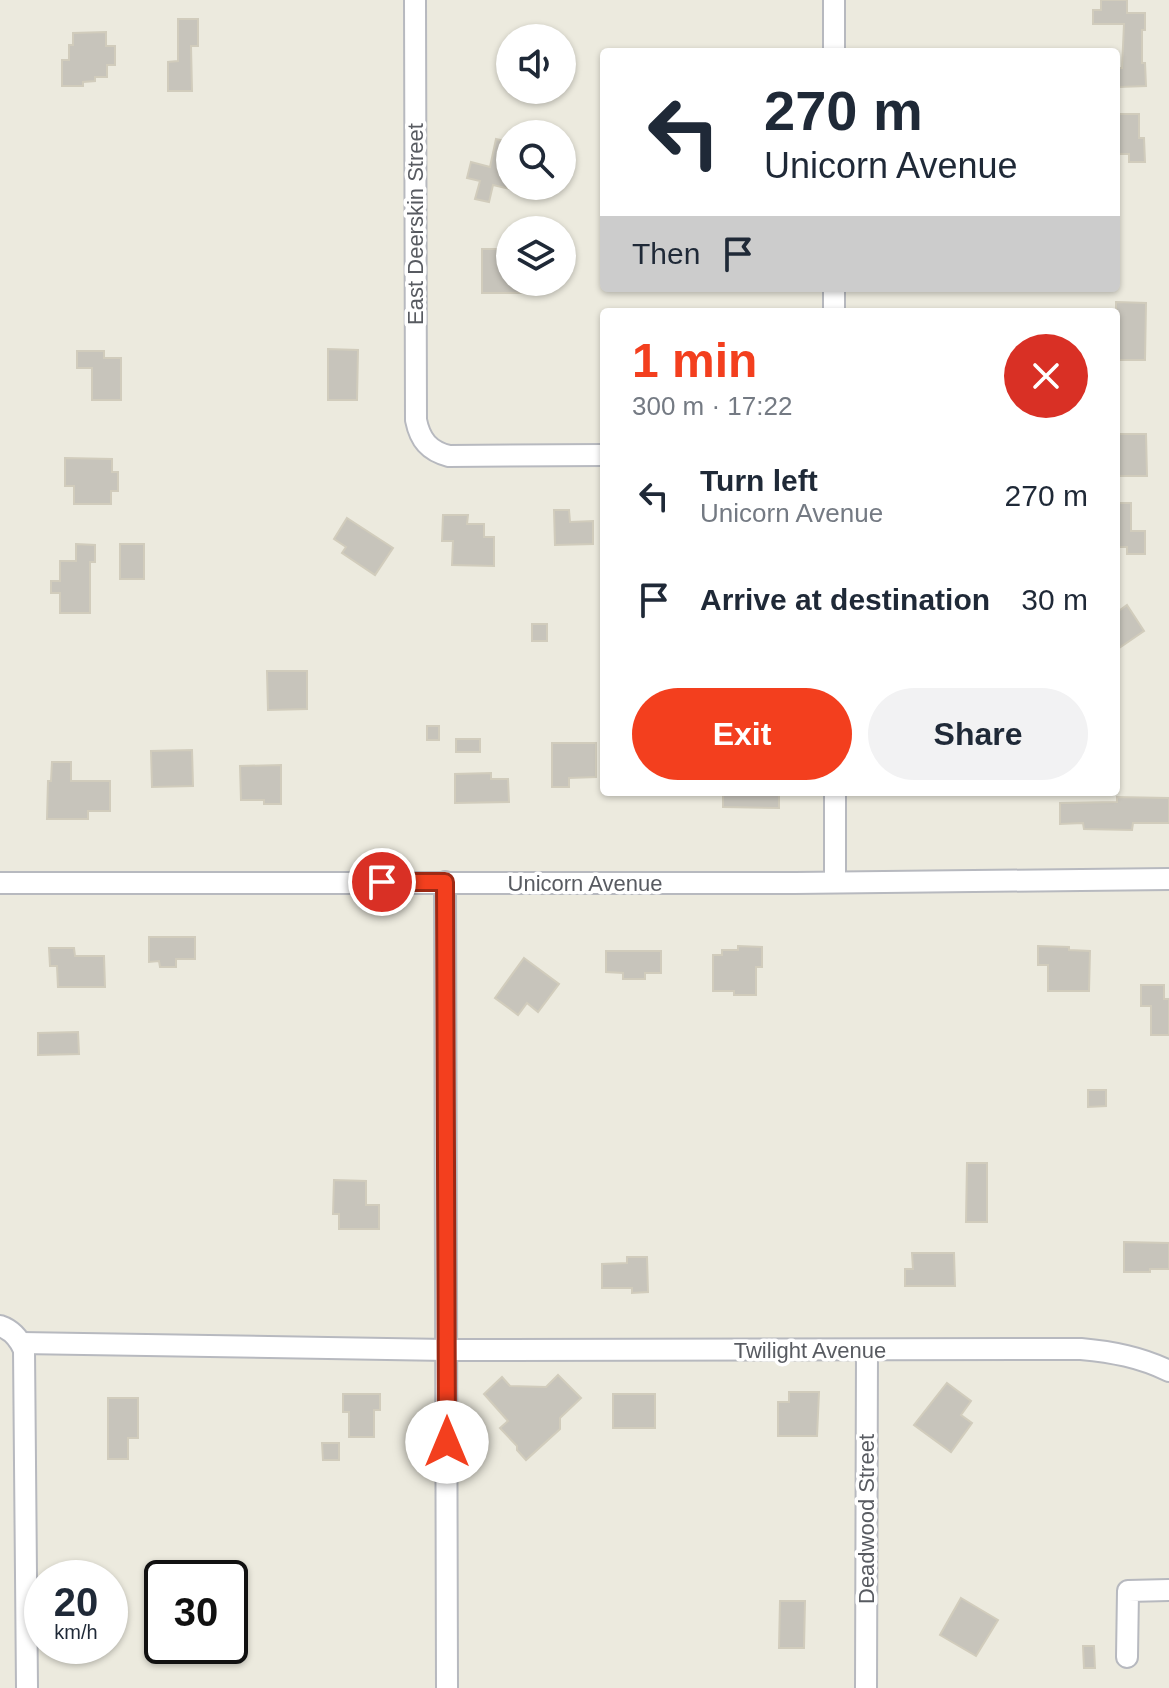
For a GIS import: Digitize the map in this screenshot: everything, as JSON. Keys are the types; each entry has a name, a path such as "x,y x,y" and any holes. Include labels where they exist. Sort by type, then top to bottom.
{"street":[{"name":"East Deerskin Street","path":"415,0 416,420 419,434 427,446 449,456 600,455"},
{"path":"834,0 834,48"},
{"path":"835,796 835,882"},
{"name":"Unicorn Avenue","path":"0,883 1169,879"},
{"path":"445,882 447,1688"},
{"path":"0,1326 17,1337 24,1350 27,1688"},
{"name":"Twilight Avenue","path":"21,1343 446,1350 1081,1349 1115,1352 1149,1361 1169,1371"},
{"name":"Deadwood Street","path":"866,1688 867,1350"},
{"path":"1127,1657 1128,1591 1169,1590"}],"building":[{"path":"1101,0 1127,0 1127,13 1145,13 1142,63 1145,63 1146,86 1120,87 1124,24 1093,24 1093,10 1101,10"},
{"path":"178,19 198,19 198,46 191,46 192,91 168,91 168,62 178,61"},
{"path":"106,32 106,46 115,46 115,65 107,65 107,77 95,77 95,81 83,82 83,86 62,86 62,60 69,60 73,33"},
{"path":"1120,114 1139,114 1139,138 1144,138 1145,162 1129,162 1129,154 1120,154"},
{"path":"496,139 496,186 493,185 489,202 475,199 480,181 467,178 471,162 490,167"},
{"path":"482,249 496,249 496,293 482,293"},
{"path":"1116,302 1146,303 1145,360 1120,360 1120,308 1116,308"},
{"path":"328,349 358,350 357,400 328,400"},
{"path":"77,351 104,351 104,358 121,358 121,400 92,400 92,368 77,368"},
{"path":"1120,434 1146,434 1147,476 1120,476"},
{"path":"65,458 112,459 112,472 118,472 118,491 111,491 111,504 74,504 74,486 65,486"},
{"path":"1120,503 1131,503 1131,531 1145,531 1145,554 1127,554 1127,547 1120,547"},
{"path":"554,510 569,510 570,522 593,521 593,544 555,545"},
{"path":"443,515 468,515 467,524 484,524 484,537 494,537 494,566 452,565 453,541 442,541"},
{"path":"347,518 393,548 375,575 342,553 346,547 334,539"},
{"path":"76,544 95,545 95,562 90,562 90,613 60,613 60,593 51,593 51,581 60,581 60,561 76,561"},
{"path":"120,544 144,544 144,579 120,579"},
{"path":"1127,605 1144,631 1120,647 1120,610"},
{"path":"532,624 547,624 547,641 532,641"},
{"path":"267,671 307,671 307,709 268,710"},
{"path":"427,726 439,726 439,740 427,740"},
{"path":"456,739 480,739 480,752 456,752"},
{"path":"552,743 596,743 596,777 569,778 569,787 552,787"},
{"path":"192,750 193,786 152,787 151,751"},
{"path":"52,762 71,762 71,781 110,781 110,811 88,811 88,819 47,819"},
{"path":"281,765 281,804 241,800 240,766"},
{"path":"491,773 491,779 508,779 509,802 455,803 455,774"},
{"path":"723,796 779,796 779,808 723,807"},
{"path":"1117,797 1169,798 1169,823 1133,823 1132,830 1084,829 1083,823 1060,824 1060,803 1117,802"},
{"path":"149,937 195,937 195,959 176,959 176,967 160,967 159,961 149,962"},
{"path":"738,946 762,947 762,967 756,967 756,995 713,991 713,955 722,955 722,950 738,950"},
{"path":"1038,946 1090,951 1089,991 1048,991 1048,965 1038,965"},
{"path":"49,948 74,948 75,956 104,956 105,987 58,987 57,966 50,966"},
{"path":"606,951 661,951 661,973 645,973 645,979 623,979 623,973 606,972"},
{"path":"524,958 559,984 538,1012 527,1003 518,1015 495,998"},
{"path":"1141,985 1164,985 1164,999 1169,999 1169,1035 1151,1035 1151,1006 1141,1006"},
{"path":"78,1032 79,1054 38,1055 38,1033"},
{"path":"1088,1090 1106,1090 1106,1106 1088,1107"},
{"path":"967,1163 987,1163 987,1222 966,1222"},
{"path":"334,1180 366,1181 366,1205 379,1205 379,1229 339,1229 339,1214 333,1214"},
{"path":"1124,1242 1169,1243 1169,1269 1124,1272"},
{"path":"912,1253 954,1253 955,1286 905,1286 905,1269 913,1269"},
{"path":"627,1257 647,1257 648,1292 632,1293 632,1288 602,1288 602,1264 627,1263"},
{"path":"558,1375 581,1398 560,1418 560,1429 526,1460 500,1428 508,1421 484,1394 502,1377 510,1386 546,1387"},
{"path":"947,1383 971,1401 961,1415 972,1423 951,1452 914,1425"},
{"path":"789,1392 819,1392 817,1436 778,1436 778,1402 789,1402"},
{"path":"343,1394 380,1394 380,1410 374,1410 374,1437 349,1437 349,1412 343,1412"},
{"path":"613,1394 655,1394 655,1428 613,1428"},
{"path":"108,1398 138,1398 138,1438 128,1438 128,1459 108,1459"},
{"path":"322,1443 339,1443 339,1460 323,1460"},
{"path":"961,1598 998,1620 976,1656 940,1635"},
{"path":"780,1601 805,1601 804,1648 779,1648"},
{"path":"1083,1646 1094,1646 1095,1668 1084,1668"}],"route":[{"path":"382,882 445,882 447,1442"}]}
